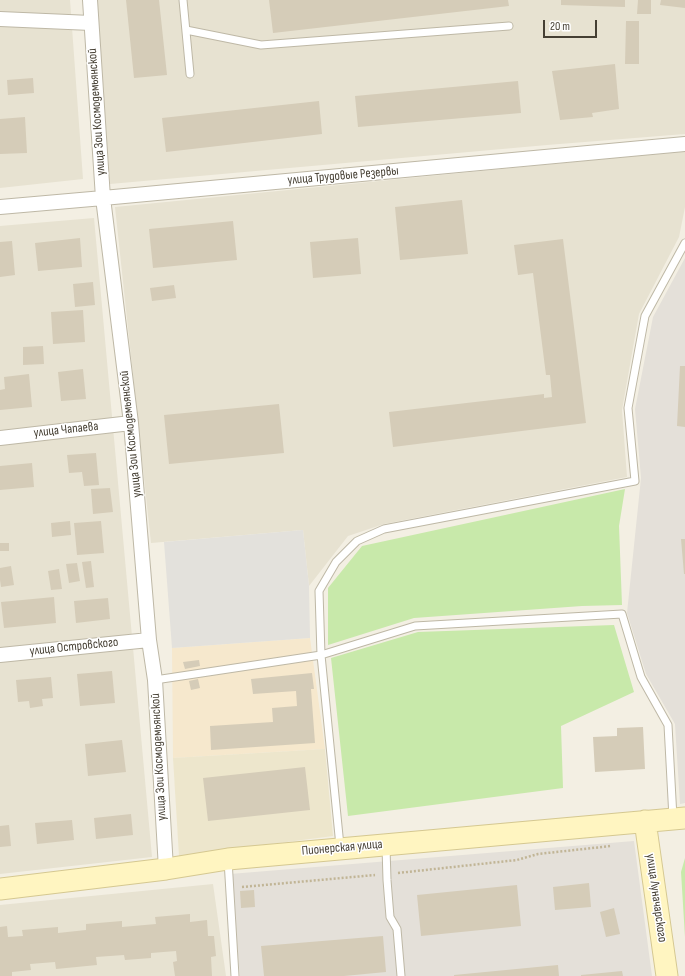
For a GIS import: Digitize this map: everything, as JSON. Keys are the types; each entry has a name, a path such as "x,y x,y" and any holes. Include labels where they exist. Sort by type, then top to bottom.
{"street":[{"name":"улица Зои Космодемьянской","path":"90,0 103,198 131,423 149,640 155,680 166,869"},
{"path":"0,19 91,23"},
{"name":"улица Трудовые Резервы","path":"0,207 685,144"},
{"name":"улица Чапаева","path":"0,438 131,423"},
{"name":"улица Островского","path":"0,655 149,640"},
{"name":"Пионерская улица","path":"0,889 228,860 340,848 679,818"},
{"name":"улица Луначарского","path":"645,821 667,976"}],"lane":[{"path":"183,0 190,74"},
{"path":"186,30 261,44 509,26"},
{"path":"340,848 321,655 319,591 336,562 357,541 384,530 635,481 628,408 645,316 685,243"},
{"path":"155,680 321,655 415,626 622,614 640,677 668,725 679,818"},
{"path":"386,844 390,917 397,928 401,976"},
{"path":"228,860 235,976"}],"path":[{"path":"229,888 387,874 517,860 538,854 611,846"}],"shaded area":[{"path":"0,0 70,0 83,179 0,188"},
{"path":"97,0 685,0 685,134 110,184"},
{"path":"685,151 685,207 679,237 639,314 622,410 627,477 384,524 348,536 309,586 303,530 151,543 115,207"},
{"path":"94,218 152,857 0,874 0,226"},
{"path":"685,258 685,803 680,804 675,724 646,674 627,613 641,478 635,409 653,317"},
{"path":"303,530 309,586 310,638 172,648 164,542"},
{"path":"310,638 325,749 173,758 172,648"},
{"path":"325,749 333,836 179,856 173,758"},
{"path":"634,841 652,976 240,976 230,874"},
{"path":"213,884 226,976 0,976 0,905"}],"green space":[{"path":"625,489 619,526 622,605 582,606 414,618 328,645 328,588 362,546"},
{"path":"614,625 634,692 561,726 563,788 348,816 331,658 418,632"},
{"path":"685,858 685,937 681,872"}],"building":[{"path":"126,0 159,0 167,75 134,78"},
{"path":"269,0 508,0 509,6 273,33"},
{"path":"561,0 625,0 625,7 561,5"},
{"path":"638,0 651,0 651,14 637,14"},
{"path":"661,0 685,0 685,8 660,5"},
{"path":"626,21 639,21 639,64 625,64"},
{"path":"615,64 619,109 592,113 593,117 560,120 552,71"},
{"path":"33,78 34,93 8,95 7,80"},
{"path":"518,81 521,113 358,127 355,96"},
{"path":"319,101 322,134 166,152 162,118"},
{"path":"25,117 27,153 0,154 0,119"},
{"path":"462,200 468,254 400,260 395,207"},
{"path":"233,221 237,260 153,268 149,229"},
{"path":"80,238 82,267 38,271 35,243"},
{"path":"358,238 361,274 313,278 310,242"},
{"path":"563,239 586,423 393,447 389,412 544,394 544,398 552,397 550,375 546,375 533,273 518,275 514,245"},
{"path":"12,241 15,275 0,277 0,242"},
{"path":"93,282 95,305 75,307 73,284"},
{"path":"174,285 176,298 152,301 150,288"},
{"path":"83,310 85,342 53,344 51,312"},
{"path":"43,346 44,364 23,365 23,347"},
{"path":"680,366 685,366 685,427 677,426"},
{"path":"83,369 86,399 61,401 58,372"},
{"path":"29,374 32,407 0,410 0,390 5,389 4,377"},
{"path":"279,404 284,453 169,464 164,415"},
{"path":"96,453 99,485 84,486 82,472 69,473 67,455"},
{"path":"32,463 34,487 0,490 0,466"},
{"path":"110,488 113,512 93,514 91,489"},
{"path":"70,521 71,535 52,537 51,523"},
{"path":"101,521 104,553 77,555 74,523"},
{"path":"681,539 685,539 685,574 684,574"},
{"path":"0,543 9,543 9,551 0,551"},
{"path":"91,561 94,587 86,588 82,562"},
{"path":"77,563 80,581 69,583 66,564"},
{"path":"11,566 14,585 1,587 0,568"},
{"path":"59,569 62,589 51,590 48,571"},
{"path":"54,597 56,623 4,628 1,602"},
{"path":"108,598 110,619 76,623 74,601"},
{"path":"199,660 200,666 185,669 183,662"},
{"path":"112,671 115,703 80,706 77,674"},
{"path":"312,673 314,689 311,689 315,743 211,750 210,726 273,722 272,708 297,706 296,691 253,694 251,679"},
{"path":"51,677 53,698 42,699 43,706 30,708 29,701 18,702 16,680"},
{"path":"198,679 200,688 191,690 189,681"},
{"path":"643,727 645,769 595,772 593,737 617,736 617,728"},
{"path":"122,740 126,772 88,776 85,744"},
{"path":"305,767 310,810 208,821 203,778"},
{"path":"131,814 133,835 96,839 94,818"},
{"path":"72,820 74,840 37,844 35,823"},
{"path":"9,825 11,846 0,847 0,826"},
{"path":"589,883 591,907 555,910 553,887"},
{"path":"517,885 521,926 421,936 417,895"},
{"path":"254,890 255,907 241,908 240,891"},
{"path":"614,908 620,934 606,937 600,912"},
{"path":"190,914 190,922 207,920 208,936 214,936 216,956 211,957 212,976 175,976 173,962 177,961 176,951 151,953 151,958 125,960 124,955 96,957 97,965 56,969 55,962 30,964 31,970 12,972 12,976 0,976 0,927 7,926 8,937 23,936 22,930 58,927 58,933 86,930 86,924 122,921 122,927 156,924 155,917"},
{"path":"383,936 386,972 344,976 264,976 261,946"},
{"path":"558,965 559,976 454,976 454,975"},
{"path":"622,971 623,976 581,976 581,975"}]}
